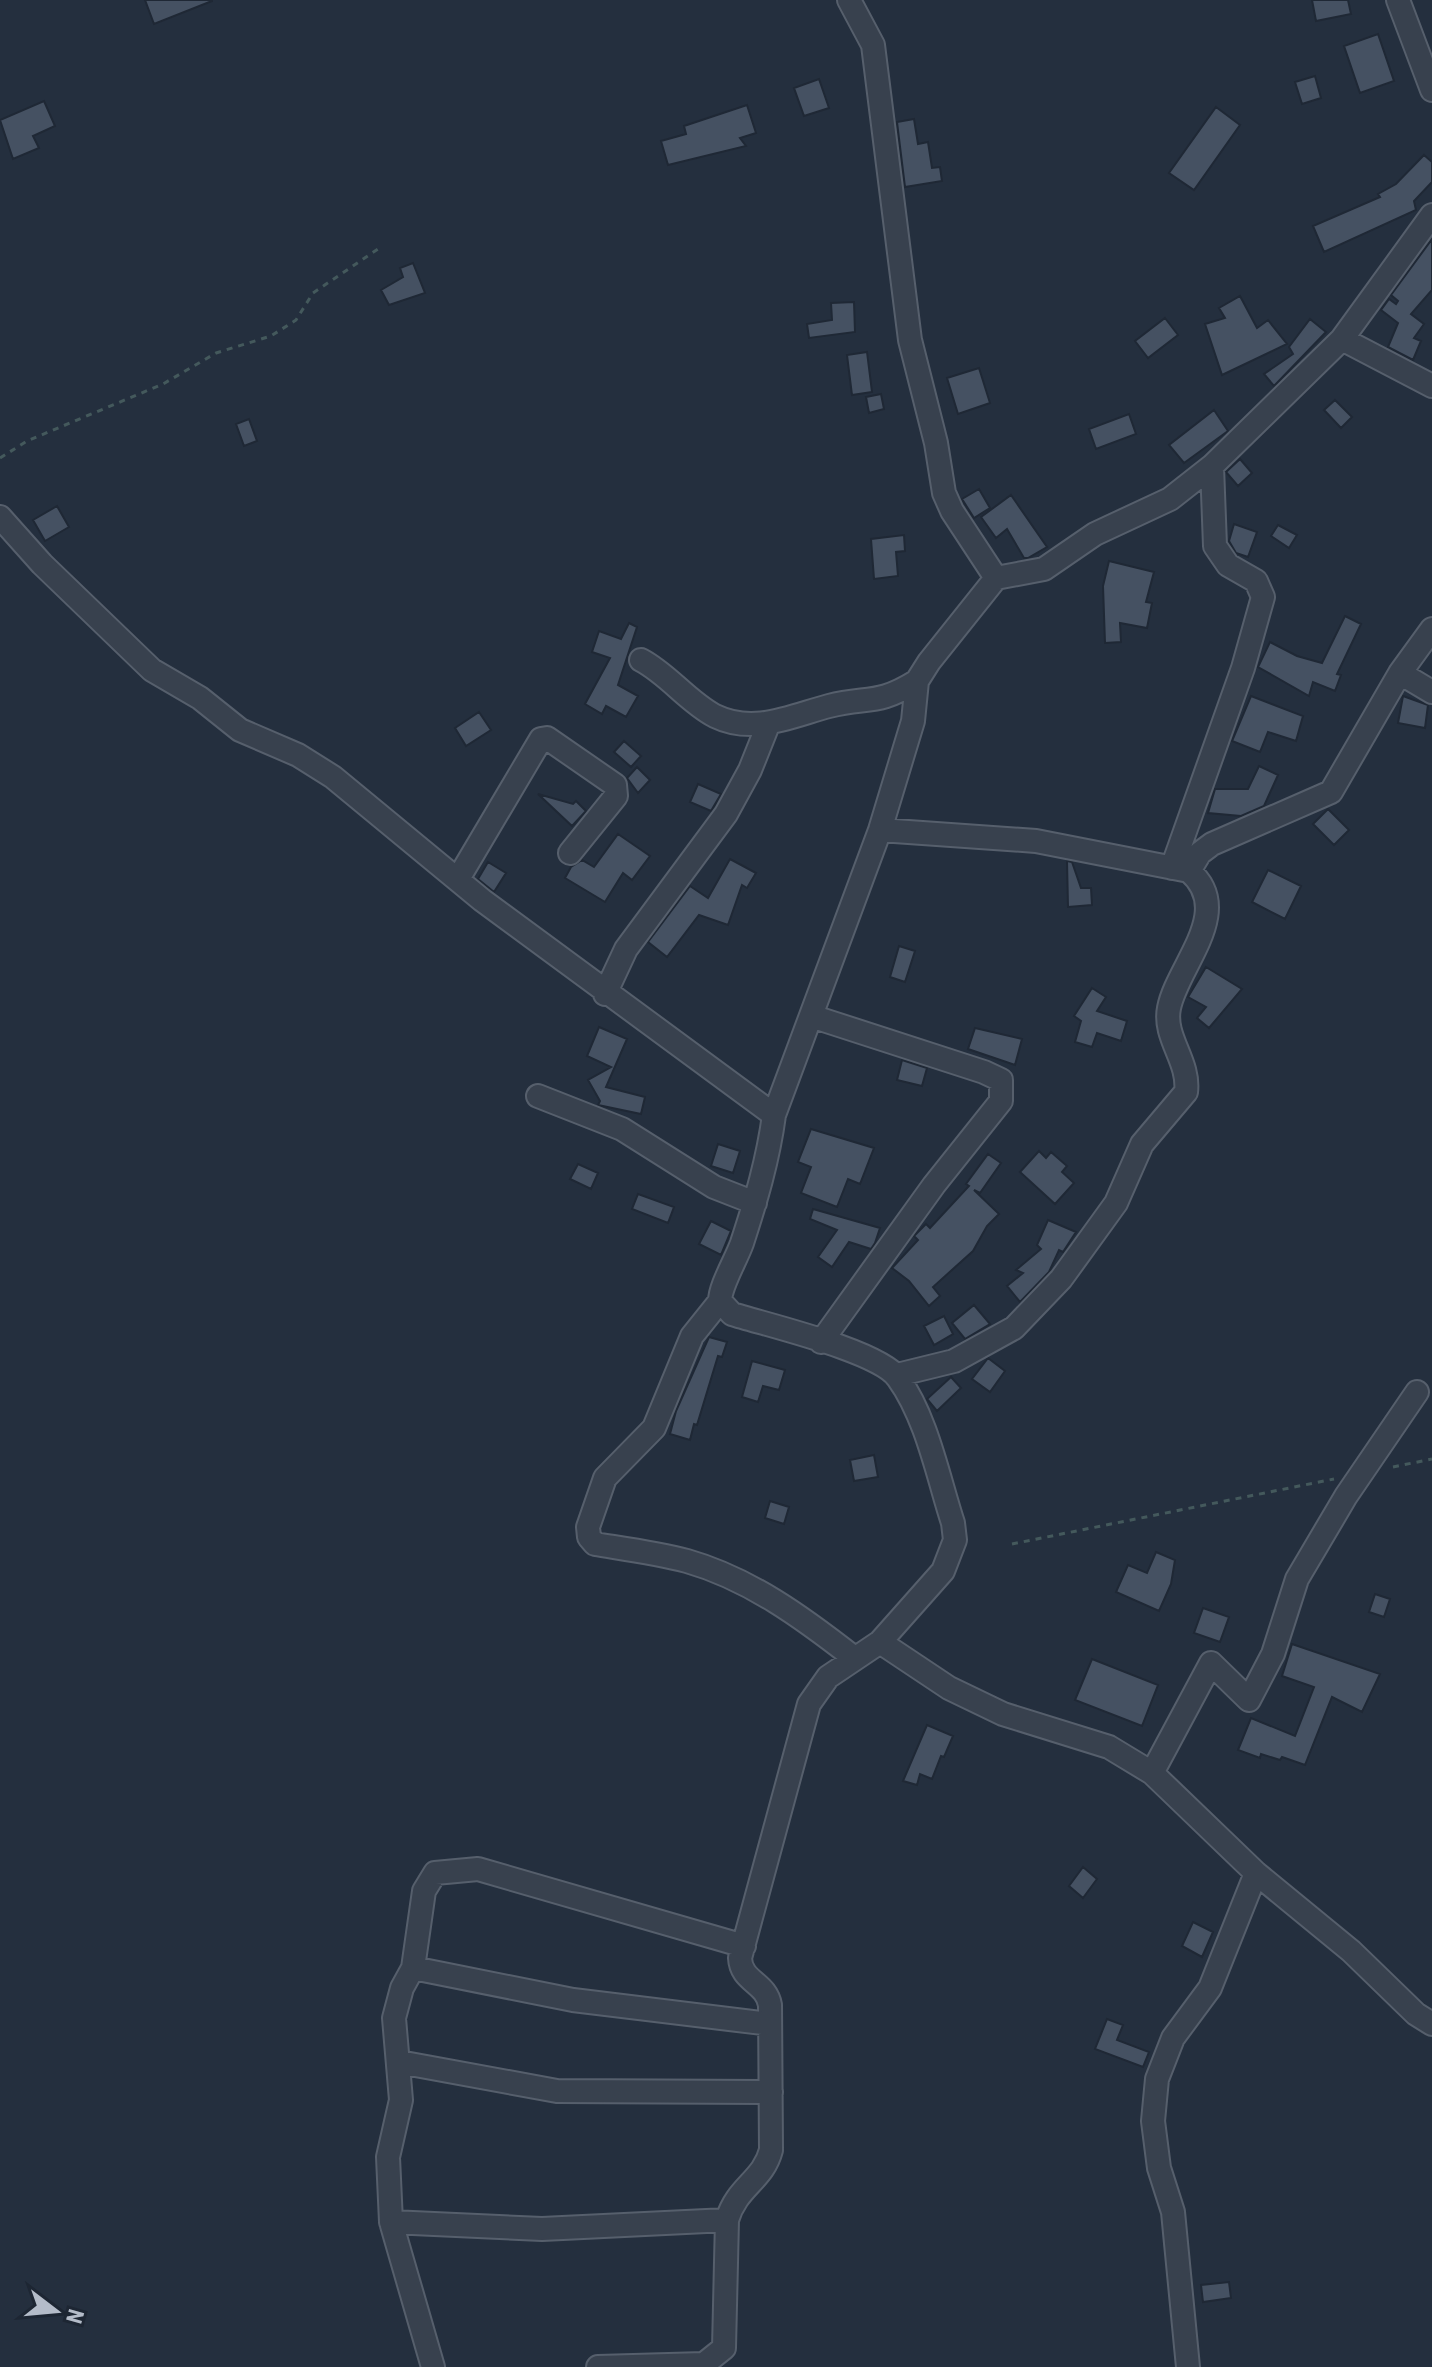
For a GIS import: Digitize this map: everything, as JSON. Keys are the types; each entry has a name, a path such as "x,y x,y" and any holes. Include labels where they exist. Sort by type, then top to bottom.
{"street":[{"path":"849,0 873,45 910,340 936,443 944,493 952,511 996,578"},
{"path":"1398,0 1432,90"},
{"path":"641,660 713,714 731,722 768,725 832,705 870,702 892,696 917,681 996,578 1044,569 1095,534 1170,499 1212,466 1342,339 1432,215"},
{"path":"1342,339 1432,386"},
{"path":"1180,869 1263,597 1256,581 1228,565 1215,546 1212,466"},
{"path":"0,517 42,564 152,670 200,698 240,730 298,755 333,777 605,994 774,1115"},
{"path":"1180,869 1212,844 1331,792 1400,673 1432,629"},
{"path":"1400,673 1432,692"},
{"path":"853,1657 750,1586 689,1562 595,1544 589,1537 588,1527 605,1478 654,1428 692,1336 720,1301 720,1291 731,1273 765,1173 774,1115 880,830 913,721 917,681"},
{"path":"605,994 626,949 726,814 750,770 768,725"},
{"path":"458,879 541,739 547,738 615,785 616,796 570,853"},
{"path":"880,830 1036,841 1180,869 1201,886 1205,920 1195,954 1168,1009 1172,1037 1188,1078 1179,1104 1142,1144 1116,1203 1061,1279 1014,1328 954,1361 897,1375"},
{"path":"811,1016 984,1072 1001,1080 1003,1093 1001,1101 934,1185 821,1342"},
{"path":"538,1096 622,1129 714,1187 755,1203"},
{"path":"598,2367 704,2364 719,2356 727,2340 727,2220 741,2189 768,2161 771,2092 770,2024 765,1991 742,1970 744,1946 809,1704 828,1677 853,1657 880,1642 943,1571 955,1540 953,1523 918,1416 897,1375 859,1353 732,1314 720,1301"},
{"path":"1152,1773 1211,1663 1249,1700 1273,1654 1297,1579 1346,1496 1417,1392"},
{"path":"880,1642 962,1695 1003,1714 1109,1747 1152,1773 1256,1873 1351,1951 1416,2014 1432,2024"},
{"path":"433,2367 391,2222 388,2157 401,2100 394,2018 402,1988 413,1968 424,1891 435,1873 478,1869 744,1946"},
{"path":"1188,2367 1173,2212 1159,2168 1153,2121 1157,2079 1173,2038 1210,1988 1256,1873"},
{"path":"413,1968 573,2000 770,2024"},
{"path":"399,2062 557,2091 771,2092"},
{"path":"391,2222 542,2229 727,2220"}],"path":[{"path":"0,458 27,441 163,384 216,353 271,336 296,320 313,293 378,249"},
{"path":"1385,1468 1432,1459"},
{"path":"1012,1544 1339,1478"}],"building":[{"path":"145,0 212,0 212,1 154,24"},
{"path":"1312,0 1348,0 1351,14 1316,21"},
{"path":"1378,34 1394,81 1360,93 1344,46"},
{"path":"1315,76 1321,98 1302,104 1295,82"},
{"path":"819,79 829,108 804,116 794,88"},
{"path":"44,101 55,126 33,136 39,148 13,159 0,120"},
{"path":"747,105 756,133 740,138 746,146 668,165 661,141 686,134 684,126"},
{"path":"1216,107 1240,125 1194,190 1169,173"},
{"path":"914,119 918,144 928,142 932,168 940,167 942,181 905,187 897,122"},
{"path":"1424,155 1432,162 1432,182 1414,201 1416,210 1324,252 1313,226 1380,197 1378,194 1396,184"},
{"path":"1432,239 1432,290 1411,314 1424,324 1414,338 1421,341 1413,360 1388,347 1398,323 1381,310 1389,299 1396,304 1398,301 1391,295"},
{"path":"413,263 425,293 389,305 381,290 403,277 400,268"},
{"path":"1240,296 1257,328 1268,320 1287,344 1222,375 1205,324 1225,318 1219,308"},
{"path":"854,302 855,332 809,338 807,324 832,320 831,303"},
{"path":"1165,318 1178,335 1148,358 1135,341"},
{"path":"1310,319 1326,332 1274,386 1264,374 1293,354 1289,347"},
{"path":"867,352 872,392 852,395 847,355"},
{"path":"979,368 990,403 958,414 947,378"},
{"path":"881,394 884,409 869,413 866,397"},
{"path":"1335,400 1352,417 1341,428 1324,410"},
{"path":"1214,410 1228,431 1184,463 1169,445"},
{"path":"1129,414 1136,434 1096,449 1089,429"},
{"path":"249,419 257,441 244,446 236,424"},
{"path":"1240,459 1252,473 1238,486 1226,472"},
{"path":"979,489 990,508 974,518 962,499"},
{"path":"1011,495 1047,547 1028,558 1024,558 1007,529 996,538 981,517"},
{"path":"57,506 69,527 45,541 33,520"},
{"path":"1234,524 1257,532 1248,557 1236,553 1229,541"},
{"path":"1278,525 1297,535 1289,548 1271,536"},
{"path":"904,535 905,551 896,552 898,576 874,579 871,539"},
{"path":"1109,561 1154,572 1146,602 1152,603 1147,628 1120,623 1121,642 1105,643 1103,586"},
{"path":"1345,616 1361,624 1337,674 1341,675 1335,691 1313,682 1309,696 1258,667 1270,642 1297,656 1322,663"},
{"path":"629,623 637,627 618,685 638,696 626,717 606,706 602,714 585,704 610,658 592,652 599,631 621,639"},
{"path":"1251,696 1303,716 1296,741 1268,732 1260,752 1232,741"},
{"path":"1403,696 1428,705 1425,728 1398,723"},
{"path":"479,712 491,730 466,746 455,728"},
{"path":"624,741 641,756 631,767 614,752"},
{"path":"1259,766 1278,775 1264,806 1241,816 1208,813 1215,789 1248,789"},
{"path":"637,767 650,780 638,793 627,778"},
{"path":"698,784 721,794 711,811 690,802"},
{"path":"538,794 573,804 576,801 586,811 572,826"},
{"path":"1328,809 1349,830 1334,845 1313,824"},
{"path":"618,834 650,856 632,880 623,873 605,902 565,878 571,867 582,860 594,867"},
{"path":"730,859 756,873 747,888 742,885 728,925 699,915 667,957 648,942 690,886 708,898"},
{"path":"1067,861 1072,862 1081,888 1091,888 1092,905 1068,907"},
{"path":"488,862 506,873 494,892 478,879"},
{"path":"1268,870 1301,886 1285,919 1252,902"},
{"path":"899,946 915,951 905,982 890,977"},
{"path":"1206,967 1242,989 1209,1028 1197,1018 1206,1007 1188,997"},
{"path":"1092,988 1106,997 1097,1011 1127,1021 1121,1041 1097,1033 1092,1047 1075,1042 1081,1021 1074,1016"},
{"path":"599,1027 627,1039 606,1087 645,1097 641,1114 598,1105 600,1101 588,1080 611,1067 587,1056"},
{"path":"975,1028 1022,1039 1015,1065 968,1049"},
{"path":"902,1060 927,1068 922,1086 897,1080"},
{"path":"811,1129 874,1148 860,1184 848,1179 837,1207 801,1193 811,1167 798,1162"},
{"path":"718,1144 740,1151 733,1173 711,1166"},
{"path":"1039,1151 1046,1158 1051,1152 1067,1166 1062,1172 1074,1183 1055,1204 1020,1172"},
{"path":"988,1154 1001,1163 980,1193 974,1190 999,1214 987,1226 973,1251 933,1287 940,1296 929,1306 909,1281 892,1268 918,1240 914,1236 926,1224 930,1228 969,1186 966,1184"},
{"path":"578,1164 598,1173 591,1189 570,1179"},
{"path":"638,1194 674,1207 668,1223 632,1209"},
{"path":"813,1209 880,1228 875,1243 871,1249 849,1242 832,1267 818,1257 837,1230 810,1219"},
{"path":"1048,1220 1076,1232 1063,1252 1059,1250 1049,1272 1020,1302 1007,1286 1023,1273 1016,1270 1041,1249 1037,1245"},
{"path":"711,1221 731,1231 721,1255 699,1244"},
{"path":"974,1305 990,1324 965,1339 952,1323"},
{"path":"944,1316 953,1334 934,1345 924,1326"},
{"path":"709,1337 727,1342 722,1357 718,1356 690,1440 670,1434 676,1411"},
{"path":"988,1358 1005,1371 990,1392 972,1379"},
{"path":"752,1361 785,1370 779,1390 763,1386 758,1402 742,1397"},
{"path":"951,1377 961,1388 937,1411 927,1399"},
{"path":"874,1455 878,1477 854,1481 850,1460"},
{"path":"770,1501 789,1507 784,1524 765,1518"},
{"path":"1156,1552 1175,1560 1171,1584 1159,1611 1116,1592 1128,1565 1147,1573"},
{"path":"1375,1594 1390,1599 1384,1617 1369,1612"},
{"path":"1203,1608 1229,1617 1220,1642 1194,1633"},
{"path":"1292,1644 1380,1674 1362,1712 1332,1697 1305,1765 1282,1757 1280,1760 1261,1754 1260,1758 1238,1750 1251,1718 1295,1736 1314,1687 1282,1676"},
{"path":"1092,1659 1158,1685 1142,1726 1075,1700"},
{"path":"927,1725 953,1736 932,1779 920,1774 917,1785 903,1781"},
{"path":"1083,1867 1097,1879 1083,1898 1069,1886"},
{"path":"1193,1922 1213,1932 1202,1957 1182,1946"},
{"path":"1107,2019 1123,2025 1117,2040 1149,2052 1143,2067 1095,2049"},
{"path":"1229,2282 1231,2298 1203,2302 1201,2285"}]}
